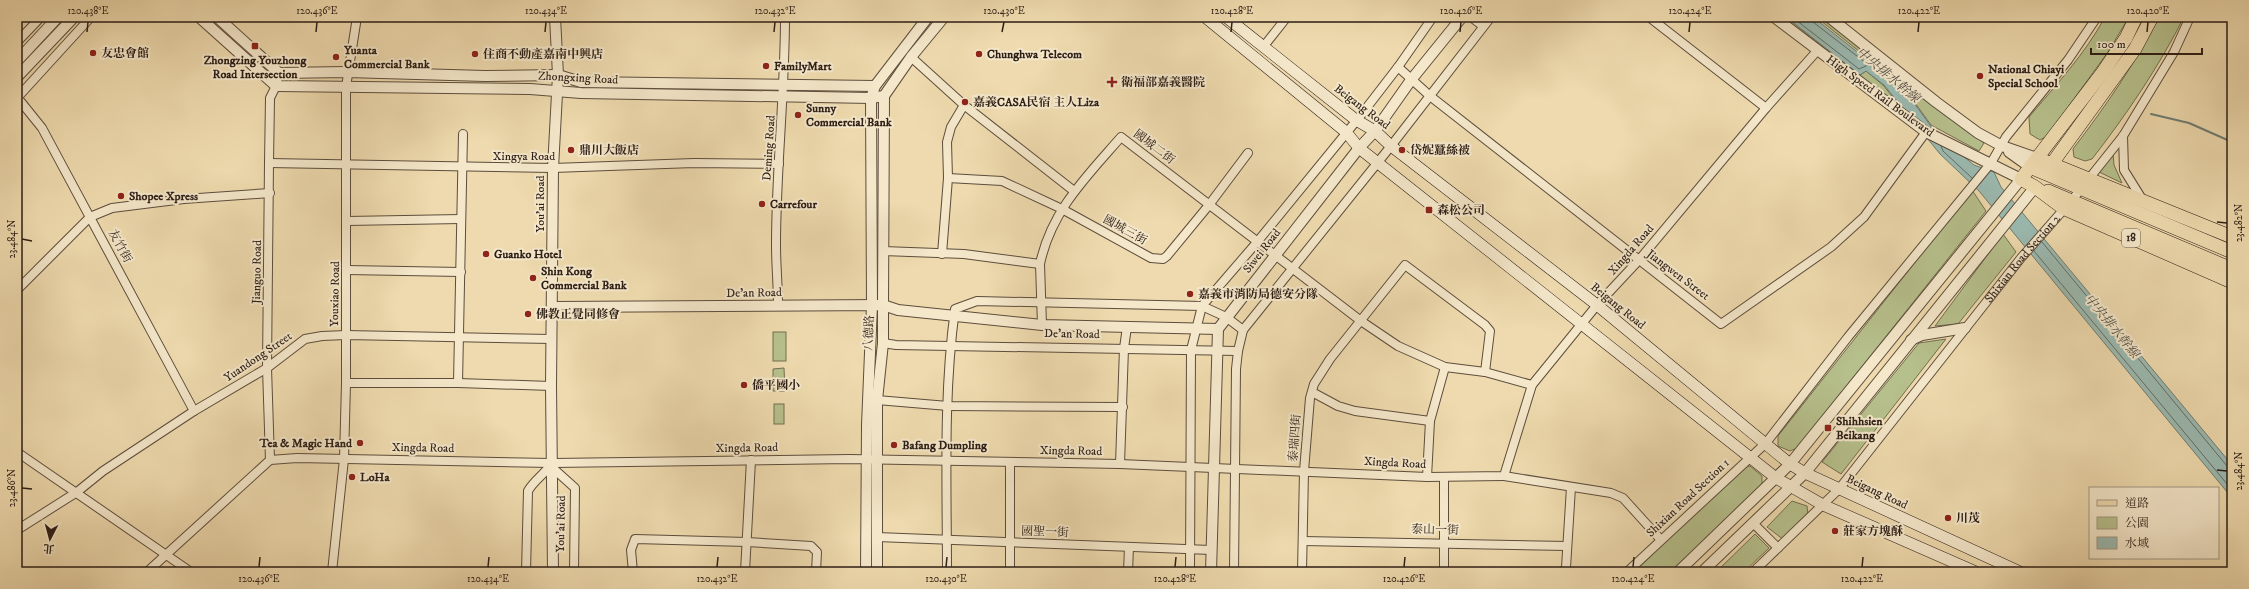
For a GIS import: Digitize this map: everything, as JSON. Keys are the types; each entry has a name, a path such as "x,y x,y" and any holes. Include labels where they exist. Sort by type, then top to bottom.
{"main road":[{"path":"1205,17 1346,132 1359,148 1776,478 1823,505 1976,572"},
{"name":"Beigang Road","path":"1226,17 1356,120 1375,131 1391,146 1597,304 1684,378 1790,464 1839,489 2020,572"},
{"path":"2021,179 2103,72 2126,38 2136,17"},
{"path":"2035,187 2135,48 2152,17"},
{"name":"18","path":"2034,163 2088,177 2232,237"},
{"name":"18","path":"2049,168 2081,188 2232,252"},
{"name":"High Speed Rail Boulevard","path":"2021,179 2067,204 2232,282"},
{"name":"High Speed Rail Boulevard","path":"2067,204 2232,269"}],"street":[{"path":"17,42 41,17"},
{"path":"17,61 58,17"},
{"path":"17,78 74,17"},
{"path":"17,97 92,17"},
{"path":"199,17 276,86"},
{"path":"217,17 279,74"},
{"name":"Youxiao Road","path":"332,572 344,459 347,270 346,87 347,72 357,17"},
{"name":"You'ai Road","path":"553,572 551,386 554,168 558,75 555,17"},
{"name":"Deming Road","path":"778,305 776,245 779,164 785,84 785,17"},
{"path":"926,18 875,86 884,96 911,57 944,17"},
{"path":"1264,46 1287,17"},
{"name":"Siwei Road","path":"1190,572 1189,469 1191,350 1202,306 1258,241 1356,120 1398,67 1432,17"},
{"name":"Siwei Road","path":"1218,329 1359,148 1375,131 1411,80 1462,17"},
{"path":"1471,17 1483,26"},
{"path":"1234,572 1238,351 1243,330 1378,163 1491,17"},
{"path":"1649,17 1766,108"},
{"name":"High Speed Rail Boulevard","path":"1774,17 1926,132 1989,165 2021,179"},
{"path":"1829,17 1936,102 1978,133 2034,163"},
{"path":"1766,443 1848,337 1989,165 2002,146 2006,137 2068,60 2097,17"},
{"name":"Shixian Road Section 2","path":"1839,489 2021,258 2123,136 2174,52 2190,17"},
{"name":"Xingda Road","path":"270,460 344,459 552,463 872,459 948,462 1120,464 1189,469 1304,471 1444,478 1504,476 1532,385 1597,304 1640,260 1766,108 1817,51"},
{"path":"911,57 964,105 1074,191"},
{"name":"Jiangwen Street","path":"1398,67 1430,96 1721,324 1831,247 1864,217 1926,132"},
{"name":"Zhongxing Road","path":"279,74 347,72 485,76 558,75 581,82 875,86"},
{"name":"Jianguo Road","path":"270,460 267,368 270,98 276,86 279,74"},
{"name":"Zhongxing Road","path":"276,86 557,89 581,93 784,95 871,98 884,96"},
{"name":"八德路","path":"875,86 871,98 872,459 877,537 877,572"},
{"name":"八德路","path":"866,572 872,459 883,343 884,96"},
{"name":"友竹街","path":"17,97 42,128 194,411"},
{"path":"942,254 948,178 947,142 951,127 964,105"},
{"path":"458,383 461,272 461,168 463,134"},
{"path":"2123,136 2124,170 2142,199"},
{"name":"國城二街","path":"1042,325 1040,264 1045,242 1062,209 1074,191 1121,137 1209,205 1276,254 1361,321 1398,346 1445,367 1485,372 1532,385"},
{"name":"國城三街","path":"948,178 1002,181 1062,209 1157,260 1167,256 1209,205 1248,153"},
{"name":"Xingya Road","path":"269,163 461,168 554,168 694,163 779,164"},
{"path":"1678,572 1790,464 2021,179"},
{"path":"1702,572 1805,473 2000,228 2035,187"},
{"path":"17,290 90,217 112,208 270,193"},
{"path":"347,220 461,219"},
{"path":"883,251 964,254 1040,264"},
{"name":"泰瑞四街","path":"1302,572 1304,471 1314,384 1330,359 1405,265 1485,325 1490,331 1485,372"},
{"path":"347,270 461,272"},
{"path":"947,572 948,406 950,346 955,309 977,301 1202,306 1226,317 1243,330"},
{"name":"De'an Road","path":"553,307 883,305 898,310 1042,325 1218,329"},
{"path":"1120,464 1124,348 1127,327"},
{"path":"1911,340 1922,336 1965,328"},
{"path":"1211,572 1218,329"},
{"name":"Yuandong Street","path":"17,530 76,492 103,472 194,411 267,368 306,339 322,336 346,335 552,339"},
{"name":"De'an Road","path":"883,343 896,345 1238,351"},
{"path":"1427,477 1430,421 1445,367"},
{"path":"346,383 458,383 551,386"},
{"path":"1312,392 1338,406 1356,411 1430,421"},
{"path":"877,400 948,406 1123,407"},
{"name":"Shixian Road Section 1","path":"1628,572 1766,443"},
{"path":"18,455 76,492 191,572"},
{"path":"147,572 270,460"},
{"path":"745,572 751,460"},
{"path":"1010,462 1010,572"},
{"path":"526,572 528,491 533,482 548,469 552,463"},
{"name":"You'ai Road","path":"552,463 554,470 575,488 574,572"},
{"path":"1504,476 1611,492 1623,498 1661,540"},
{"path":"1444,478 1444,572"},
{"path":"1562,572 1566,568 1571,487"},
{"path":"1753,572 1839,489"},
{"path":"1753,523 1778,548"},
{"name":"國聖一街","path":"877,537 1211,550"},
{"path":"633,572 631,550 635,540 747,542 811,546 817,552 816,572"},
{"name":"泰山一街","path":"1302,541 1445,542 1567,546"},
{"path":"1128,572 1129,547"}],"green space":[{"path":"1780,17 1786,17 1859,76 1866,71 1884,86 1902,109"},
{"path":"1816,17 1823,17 1984,143 1979,151 1931,125 1915,103 1889,75"},
{"path":"2105,17 2129,17 2108,52 2047,136 2040,140 2030,134 2029,117 2079,56"},
{"path":"2159,17 2184,17 2164,54 2141,90 2092,159 2085,161 2074,157 2073,149 2119,85 2140,52"},
{"path":"2113,153 2114,165 2122,183 2097,171"},
{"path":"1972,190 1986,211 1797,448 1790,451 1778,446 1778,436"},
{"path":"2003,234 2016,252 1958,324 1935,326"},
{"path":"773,332 786,332 786,361 773,361"},
{"path":"1946,339 1841,474 1822,462 1919,343"},
{"path":"784,368 785,391 773,391 773,369"},
{"path":"774,404 784,404 784,424 774,424"},
{"path":"1750,466 1762,476 1762,486 1673,572 1634,572 1742,468"},
{"path":"1792,501 1807,506 1808,514 1784,540 1767,527"},
{"path":"1755,534 1769,548 1744,572 1716,572"}],"water":[{"name":"中央排水幹線","path":"1786,17 1813,17 1888,76 1914,103 1938,136 1974,165 1994,172 2001,187 2232,465 2232,498 1979,191 1940,154 1884,85 1866,71 1860,75"}],"waterway":[{"path":"2151,114 2189,123 2232,142"}],"place":[{"name":"Zhongzing Youzhong Road Intersection","path":"255,46"},
{"name":"友忠會館","path":"93,53"},
{"name":"住商不動產嘉南中興店","path":"475,54"},
{"name":"Chunghwa Telecom","path":"979,54"},
{"name":"Yuanta Commercial Bank","path":"336,57"},
{"name":"FamilyMart","path":"766,66"},
{"name":"National Chiayi Special School","path":"1980,76"},
{"name":"衛福部嘉義醫院","path":"1112,82"},
{"name":"嘉義CASA民宿 主人Liza","path":"965,102"},
{"name":"Sunny Commercial Bank","path":"798,115"},
{"name":"鼎川大飯店","path":"571,150"},
{"name":"岱妮蠶絲被","path":"1402,150"},
{"name":"Shopee Xpress","path":"121,196"},
{"name":"Carrefour","path":"762,204"},
{"name":"森松公司","path":"1429,210"},
{"name":"Guanko Hotel","path":"486,254"},
{"name":"Shin Kong Commercial Bank","path":"533,278"},
{"name":"嘉義市消防局德安分隊","path":"1190,294"},
{"name":"佛教正覺同修會","path":"528,314"},
{"name":"僑平國小","path":"744,385"},
{"name":"Shihhsien Beikang","path":"1828,428"},
{"name":"Tea & Magic Hand","path":"360,443"},
{"name":"Bafang Dumpling","path":"894,445"},
{"name":"LoHa","path":"352,477"},
{"name":"川茂","path":"1948,518"},
{"name":"莊家方塊酥","path":"1835,531"}]}
